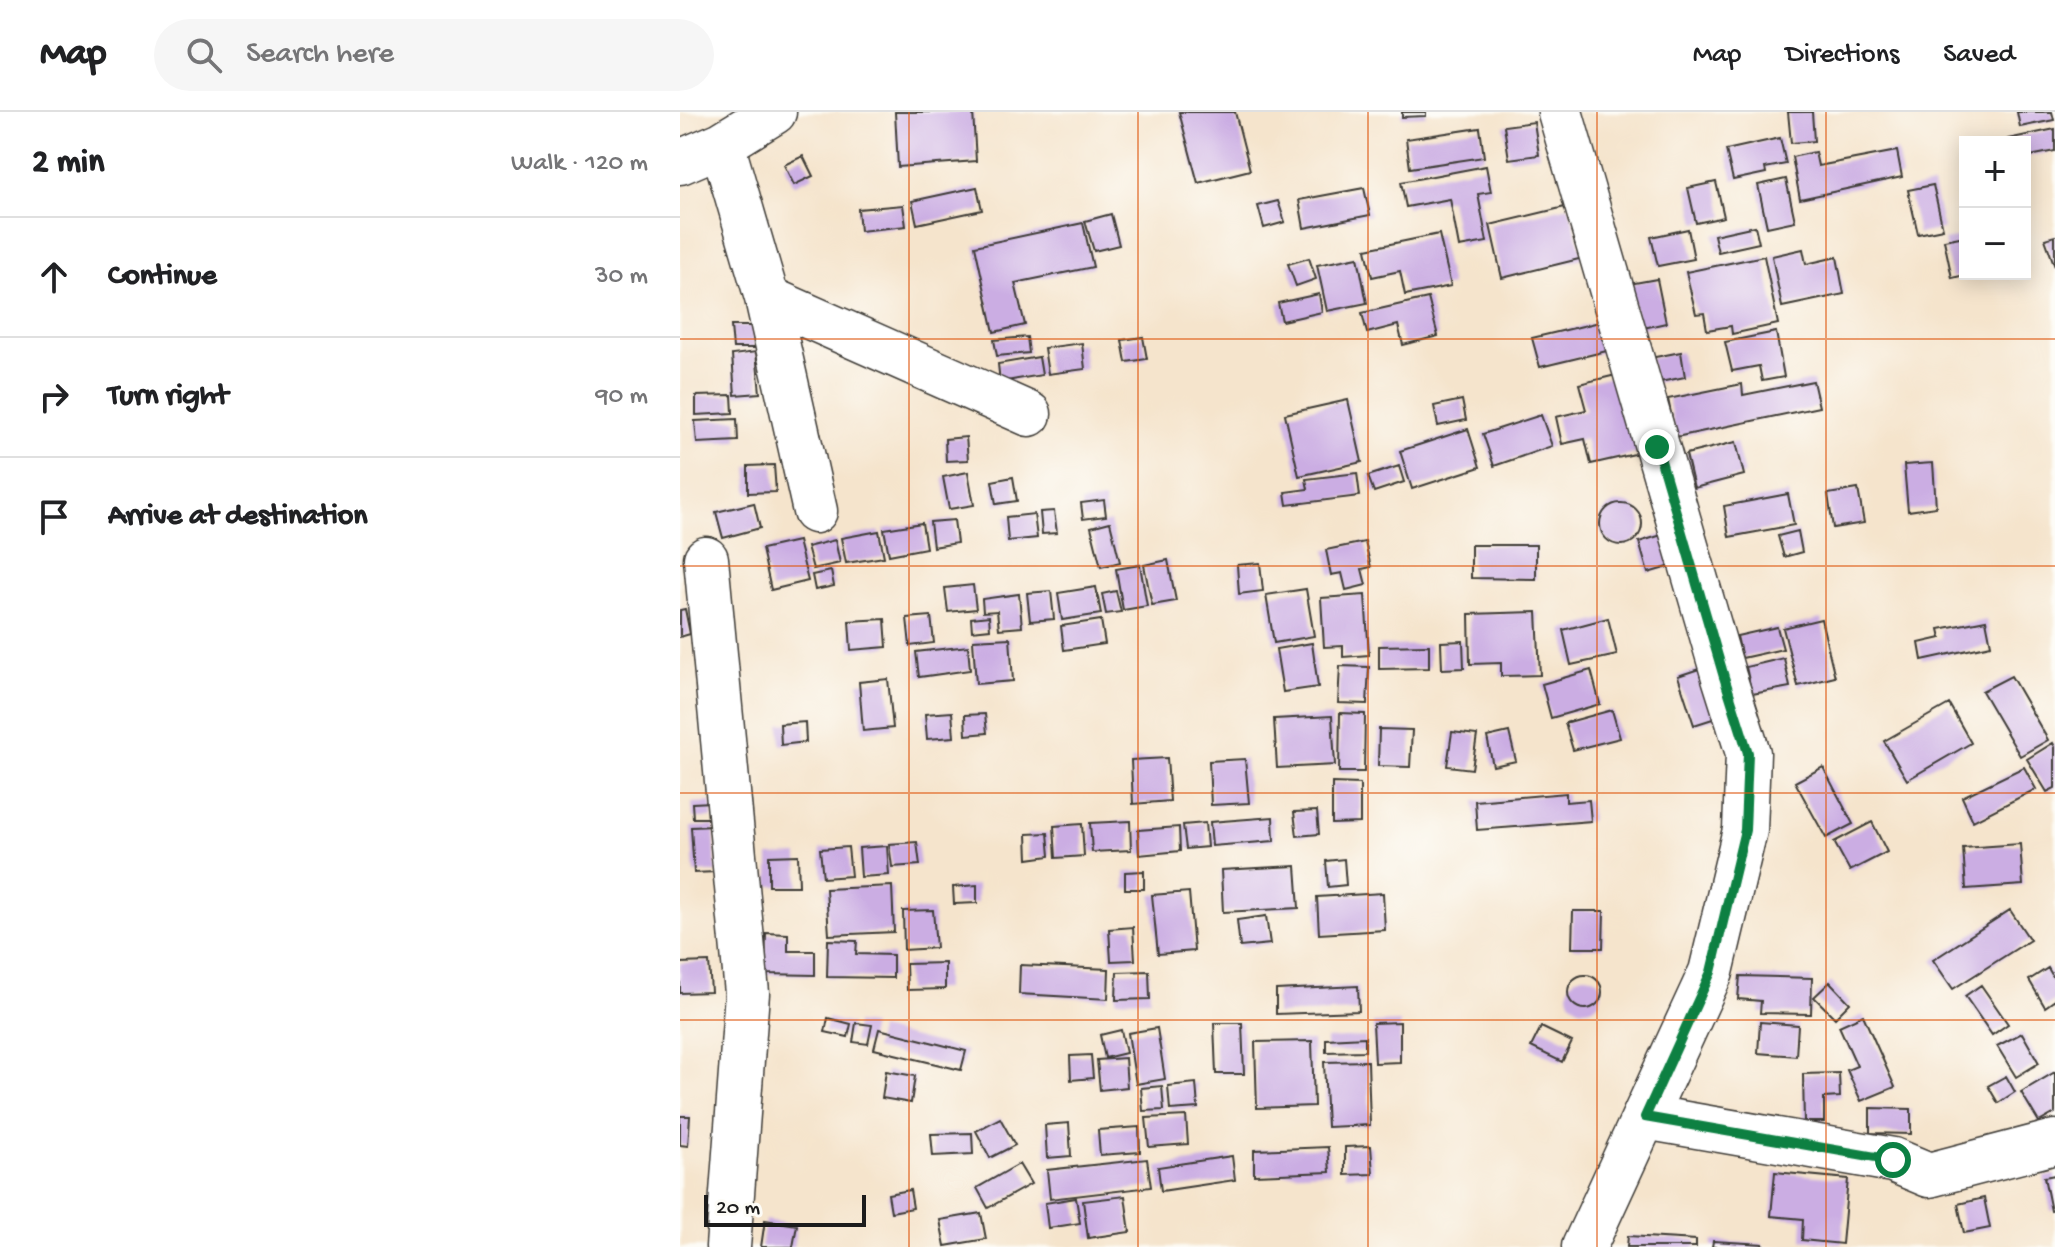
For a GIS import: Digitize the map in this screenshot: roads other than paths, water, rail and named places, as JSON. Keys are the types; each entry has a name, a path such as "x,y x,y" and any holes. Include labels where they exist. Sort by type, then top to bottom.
{"street":[{"path":"680,162 722,144 774,112"},
{"path":"1560,112 1748,753 1745,830 1711,972 1584,1247"},
{"path":"722,144 767,298 815,511"},
{"path":"767,298 1029,414"},
{"path":"706,559 747,993 728,1247"},
{"path":"1645,1117 1893,1160 1929,1175 2055,1142"}]}
